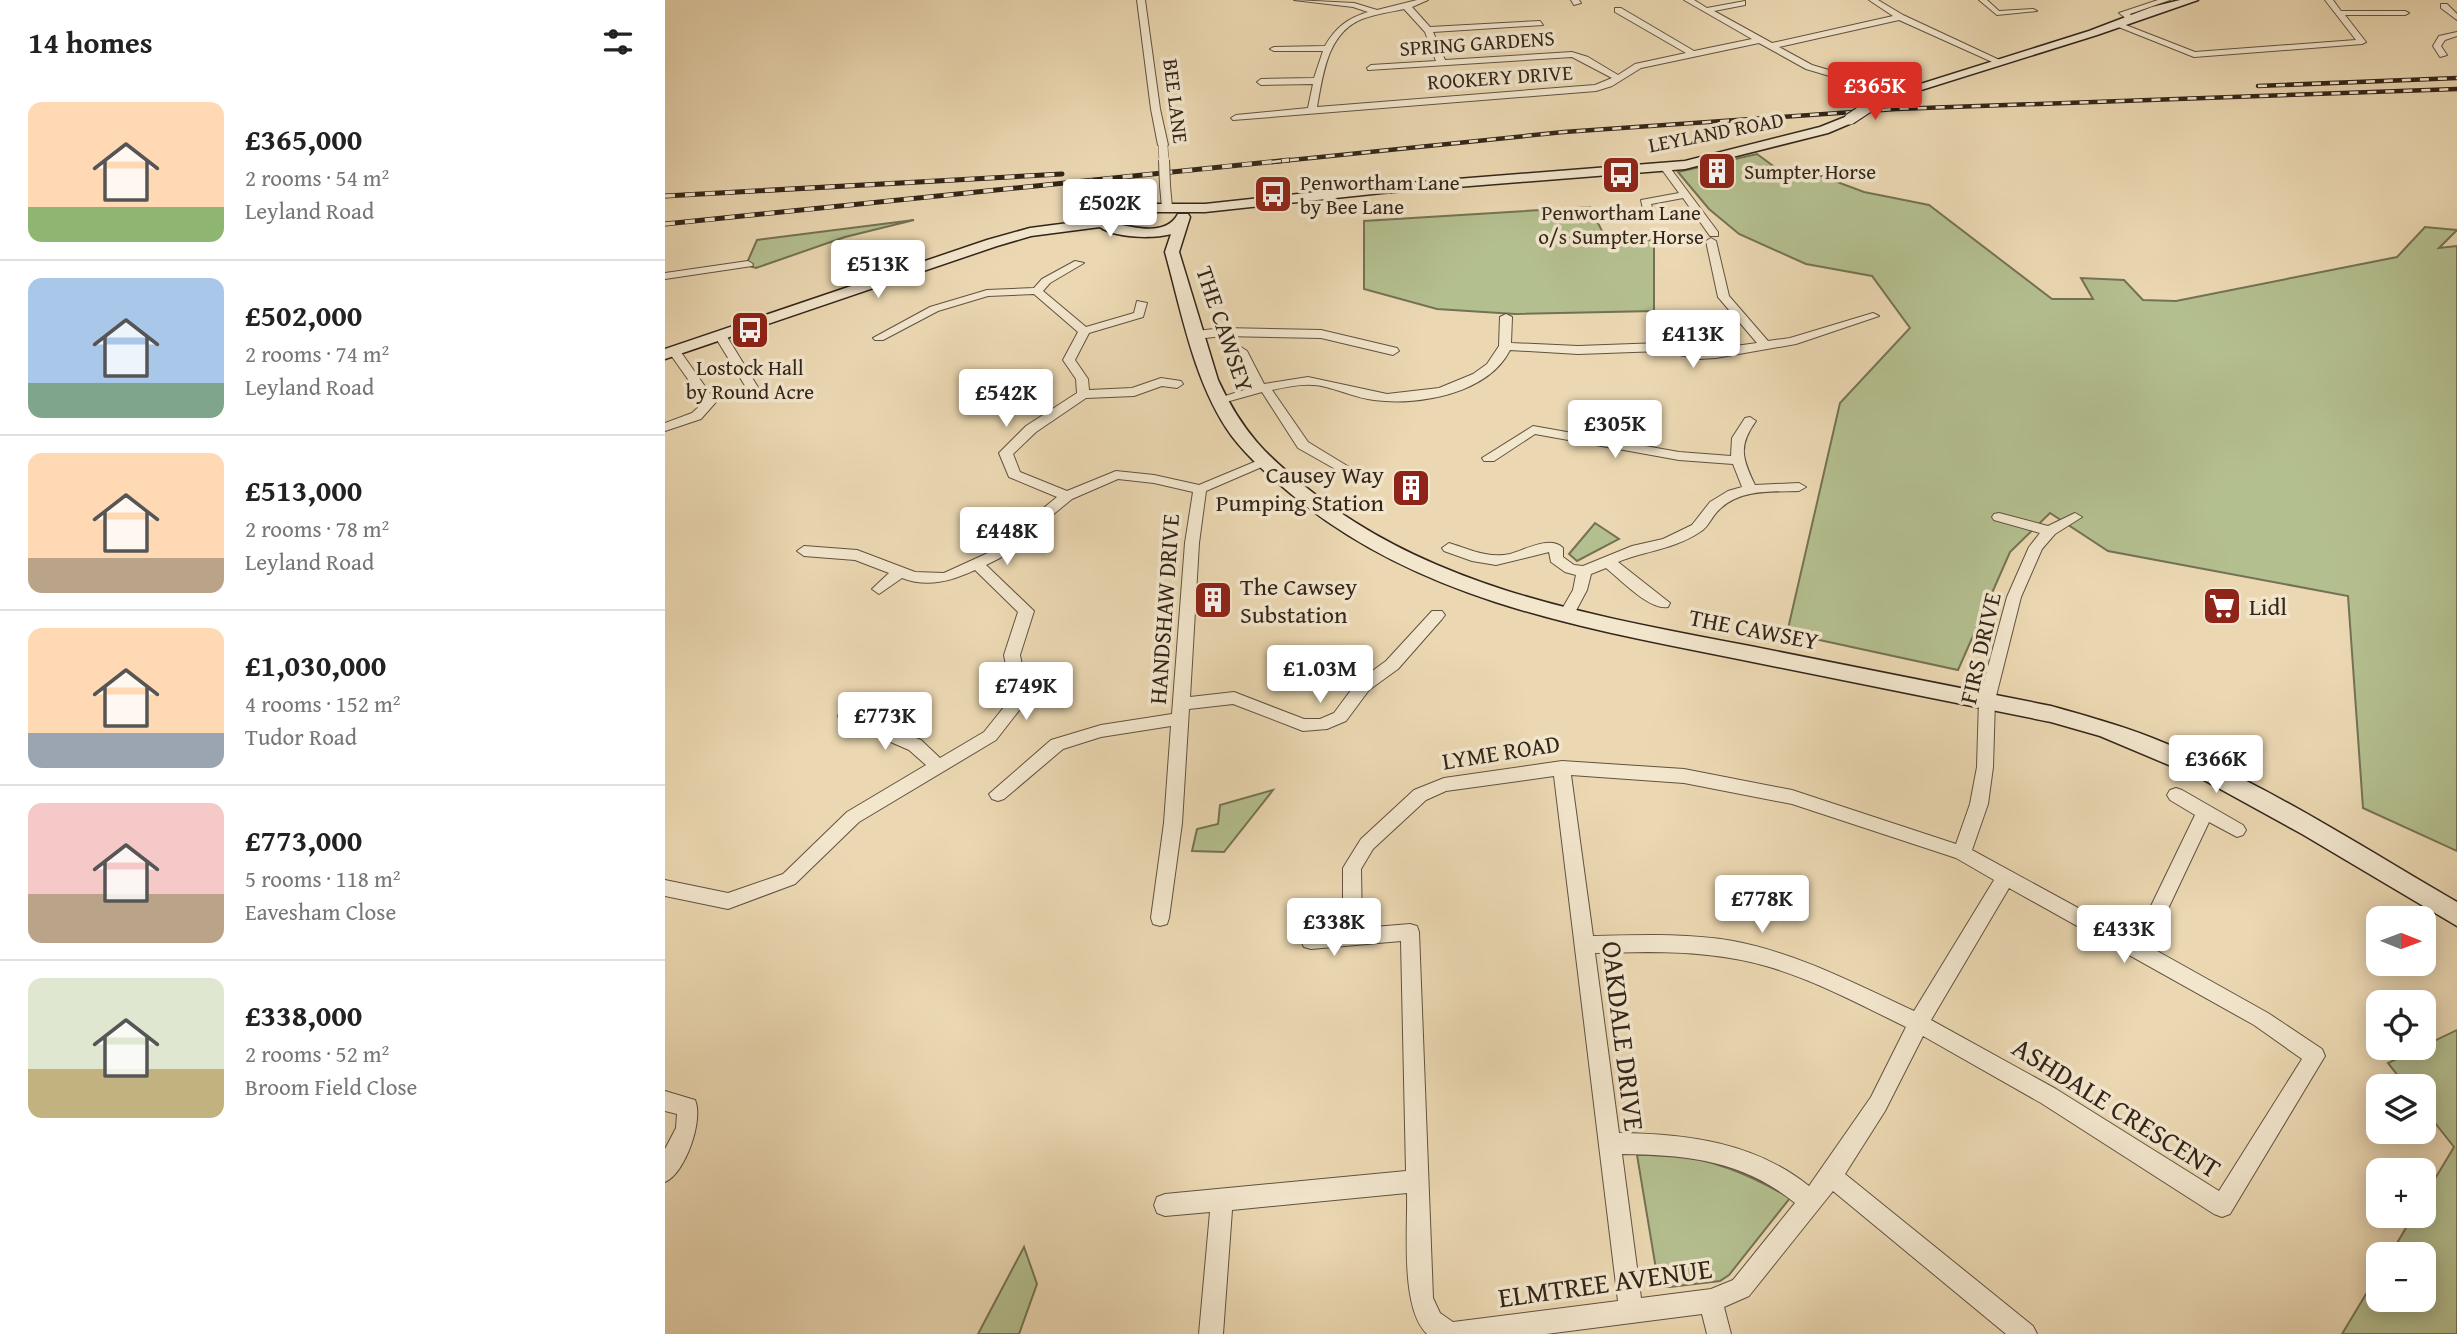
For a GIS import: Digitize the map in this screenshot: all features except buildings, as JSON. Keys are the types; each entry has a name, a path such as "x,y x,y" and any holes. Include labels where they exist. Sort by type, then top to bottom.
{"main road":[{"name":"LEYLAND ROAD","path":"1177,214 1205,208 1382,188 1665,167 1758,148 1833,127 1882,98 2094,33 2130,17 2193,0"},
{"path":"670,352 1030,232 1087,225 1128,224 1146,234 1165,232 1177,214 1141,210 1128,224"},
{"name":"THE CAWSEY","path":"1177,214 1171,252 1210,380 1238,432 1264,463 1329,516 1419,566 1479,590 1636,633 1987,700 2086,723 2151,745 2211,772 2457,915"},
{"name":"THE CAWSEY","path":"1146,234 1159,239 1171,252"}],"street":[{"name":"BEE LANE","path":"1141,0 1149,43 1157,124 1163,145 1165,186 1177,214"},
{"path":"1298,0 1354,5 1378,13"},
{"path":"1312,111 1328,48 1339,29 1350,21 1424,0"},
{"path":"1688,0 1809,67 1859,79 1873,86"},
{"path":"1873,0 1900,17 2002,63"},
{"name":"LEYLAND ROAD","path":"2130,17 2123,13 2166,0"},
{"path":"2115,24 2194,55 2362,42 2329,0"},
{"path":"1984,1 1997,13 2033,12"},
{"path":"1707,10 1742,3"},
{"path":"2444,6 2456,17"},
{"path":"1407,7 1435,42 1441,62"},
{"path":"1619,13 1693,54"},
{"path":"2339,13 2405,13"},
{"path":"1772,47 1900,17"},
{"path":"1427,30 1540,23"},
{"path":"2443,55 2437,46 2442,38 2457,34"},
{"name":"ROOKERY DRIVE","path":"1236,118 1596,88 1620,78 1638,66 1759,40"},
{"path":"1274,49 1328,48"},
{"name":"SPRING GARDENS","path":"1371,68 1572,54 1581,56 1607,74 1620,78"},
{"path":"1261,82 1318,81"},
{"path":"1665,167 1712,237 1724,297 1766,346"},
{"path":"1648,212 1645,201 1684,195"},
{"path":"1037,291 1046,281 1079,263"},
{"path":"665,276 748,264"},
{"path":"879,338 934,309 987,293 1037,291 1084,331"},
{"path":"1083,394 1081,379 1069,360 1084,331 1139,315 1141,303"},
{"path":"1505,346 1578,350 1661,347 1699,355 1766,346 1830,330 1863,315"},
{"path":"1219,400 1310,381 1394,399 1453,388 1477,377 1493,365 1505,346 1506,317"},
{"path":"1196,335 1223,332 1321,334 1393,351"},
{"path":"720,335 753,390"},
{"path":"1241,351 1262,389 1303,445 1344,470"},
{"path":"665,428 696,417 706,411 710,402 670,352"},
{"path":"1067,496 1014,474 1006,453 1031,429 1083,394 1134,392 1161,382 1177,384"},
{"path":"1750,489 1737,460 1740,431 1751,421"},
{"path":"1489,458 1533,430 1679,456 1737,460"},
{"name":"HANDSHAW DRIVE","path":"1160,918 1173,823 1192,543 1200,489 1264,463"},
{"path":"804,551 857,555 913,577 946,578 978,565 1067,496 1116,475 1154,479 1200,489"},
{"path":"1449,548 1476,559 1489,560 1510,559 1541,547 1556,548 1556,559 1570,569 1584,571 1637,550 1667,543 1697,528 1715,505 1733,494 1750,489 1799,488"},
{"path":"1999,517 2050,531"},
{"name":"FIRS DRIVE","path":"1962,853 1979,804 1985,767 1987,700 2014,597 2036,547 2050,531 2075,517"},
{"path":"1607,561 1632,584 1663,603"},
{"path":"665,888 728,901 789,879 853,817 990,736 1016,704 1019,690 1012,655 1026,611 978,565"},
{"path":"1566,616 1580,590 1584,571"},
{"path":"879,589 900,572"},
{"path":"1181,711 1234,698 1303,725 1321,725 1340,717 1363,686 1392,665 1437,615"},
{"name":"HANDSHAW DRIVE","path":"999,794 1057,744 1181,711"},
{"path":"846,716 915,745 937,765"},
{"name":"LYME ROAD","path":"1353,936 1352,868 1367,844 1420,795 1444,785 1562,768 1684,776 1792,797 1962,853 2005,878"},
{"name":"OAKDALE DRIVE","path":"1562,768 1631,1311"},
{"path":"2176,794 2237,830"},
{"path":"2139,950 2192,835 2206,812"},
{"name":"ASHDALE CRESCENT","path":"1919,1022 2028,1082 2222,1206 2315,1056 2261,1019 2005,878"},
{"name":"ELMTREE AVENUE","path":"1419,1181 1421,1298 1427,1318 1443,1331 1453,1334 1484,1332 1711,1301 1741,1288 1831,1176 1878,1104 1919,1022 2005,878"},
{"path":"1165,1205 1419,1181 1410,932 1311,941"},
{"path":"1584,945 1677,943 1755,954 1811,973 1919,1022"},
{"path":"665,1101 688,1107 687,1130 665,1171"},
{"path":"1610,1143 1677,1144 1726,1155 1773,1174 1811,1202"},
{"path":"1831,1176 2025,1334"},
{"path":"1211,1334 1222,1201"},
{"path":"1711,1301 1719,1334"}],"green space":[{"path":"1757,154 1780,171 1797,167 1864,192 1929,205 2052,299 2093,299 2081,278 2124,280 2143,300 2176,301 2397,257 2425,227 2457,230 2439,248 2457,246 2457,851 2363,808 2348,596 2108,551 2050,513 2010,552 1958,670 1787,633 1840,403 1910,328 1872,276 1806,264 1739,234 1709,209 1678,172"},
{"path":"1590,207 1607,241 1654,240 1654,311 1515,314 1437,309 1364,289 1364,221"},
{"path":"914,220 845,237 756,268 746,265 757,240"},
{"path":"1595,523 1619,539 1577,561 1569,554"},
{"path":"1273,790 1224,852 1192,851 1197,829 1218,824 1220,805"},
{"path":"2457,1030 2457,1334 2342,1334 2366,1294 2366,1312 2436,1312 2436,1242 2398,1242 2406,1228 2436,1228 2436,1177 2454,1147 2436,1124 2436,1074 2397,1074 2388,1063 2394,1060 2436,1060 2436,1040"},
{"path":"1663,1154 1697,1159 1729,1168 1790,1198 1729,1275 1720,1281 1670,1287 1663,1286 1658,1281 1637,1155"},
{"path":"1024,1247 1037,1284 1019,1334 978,1334"}],"railway":[{"path":"2258,86 2457,78"},
{"path":"1272,162 1564,132 1896,109 2457,89"},
{"path":"665,224 1289,160"},
{"path":"665,196 1062,174"}],"place":[{"name":"Sumpter Horse","path":"1717,171"},
{"name":"Penwortham Lane o/s Sumpter Horse","path":"1621,175"},
{"name":"Penwortham Lane by Bee Lane","path":"1273,194"},
{"name":"Lostock Hall by Round Acre","path":"750,330"},
{"name":"Causey Way Pumping Station","path":"1411,488"},
{"name":"The Cawsey Substation","path":"1213,600"},
{"name":"Lidl","path":"2222,606"}]}
